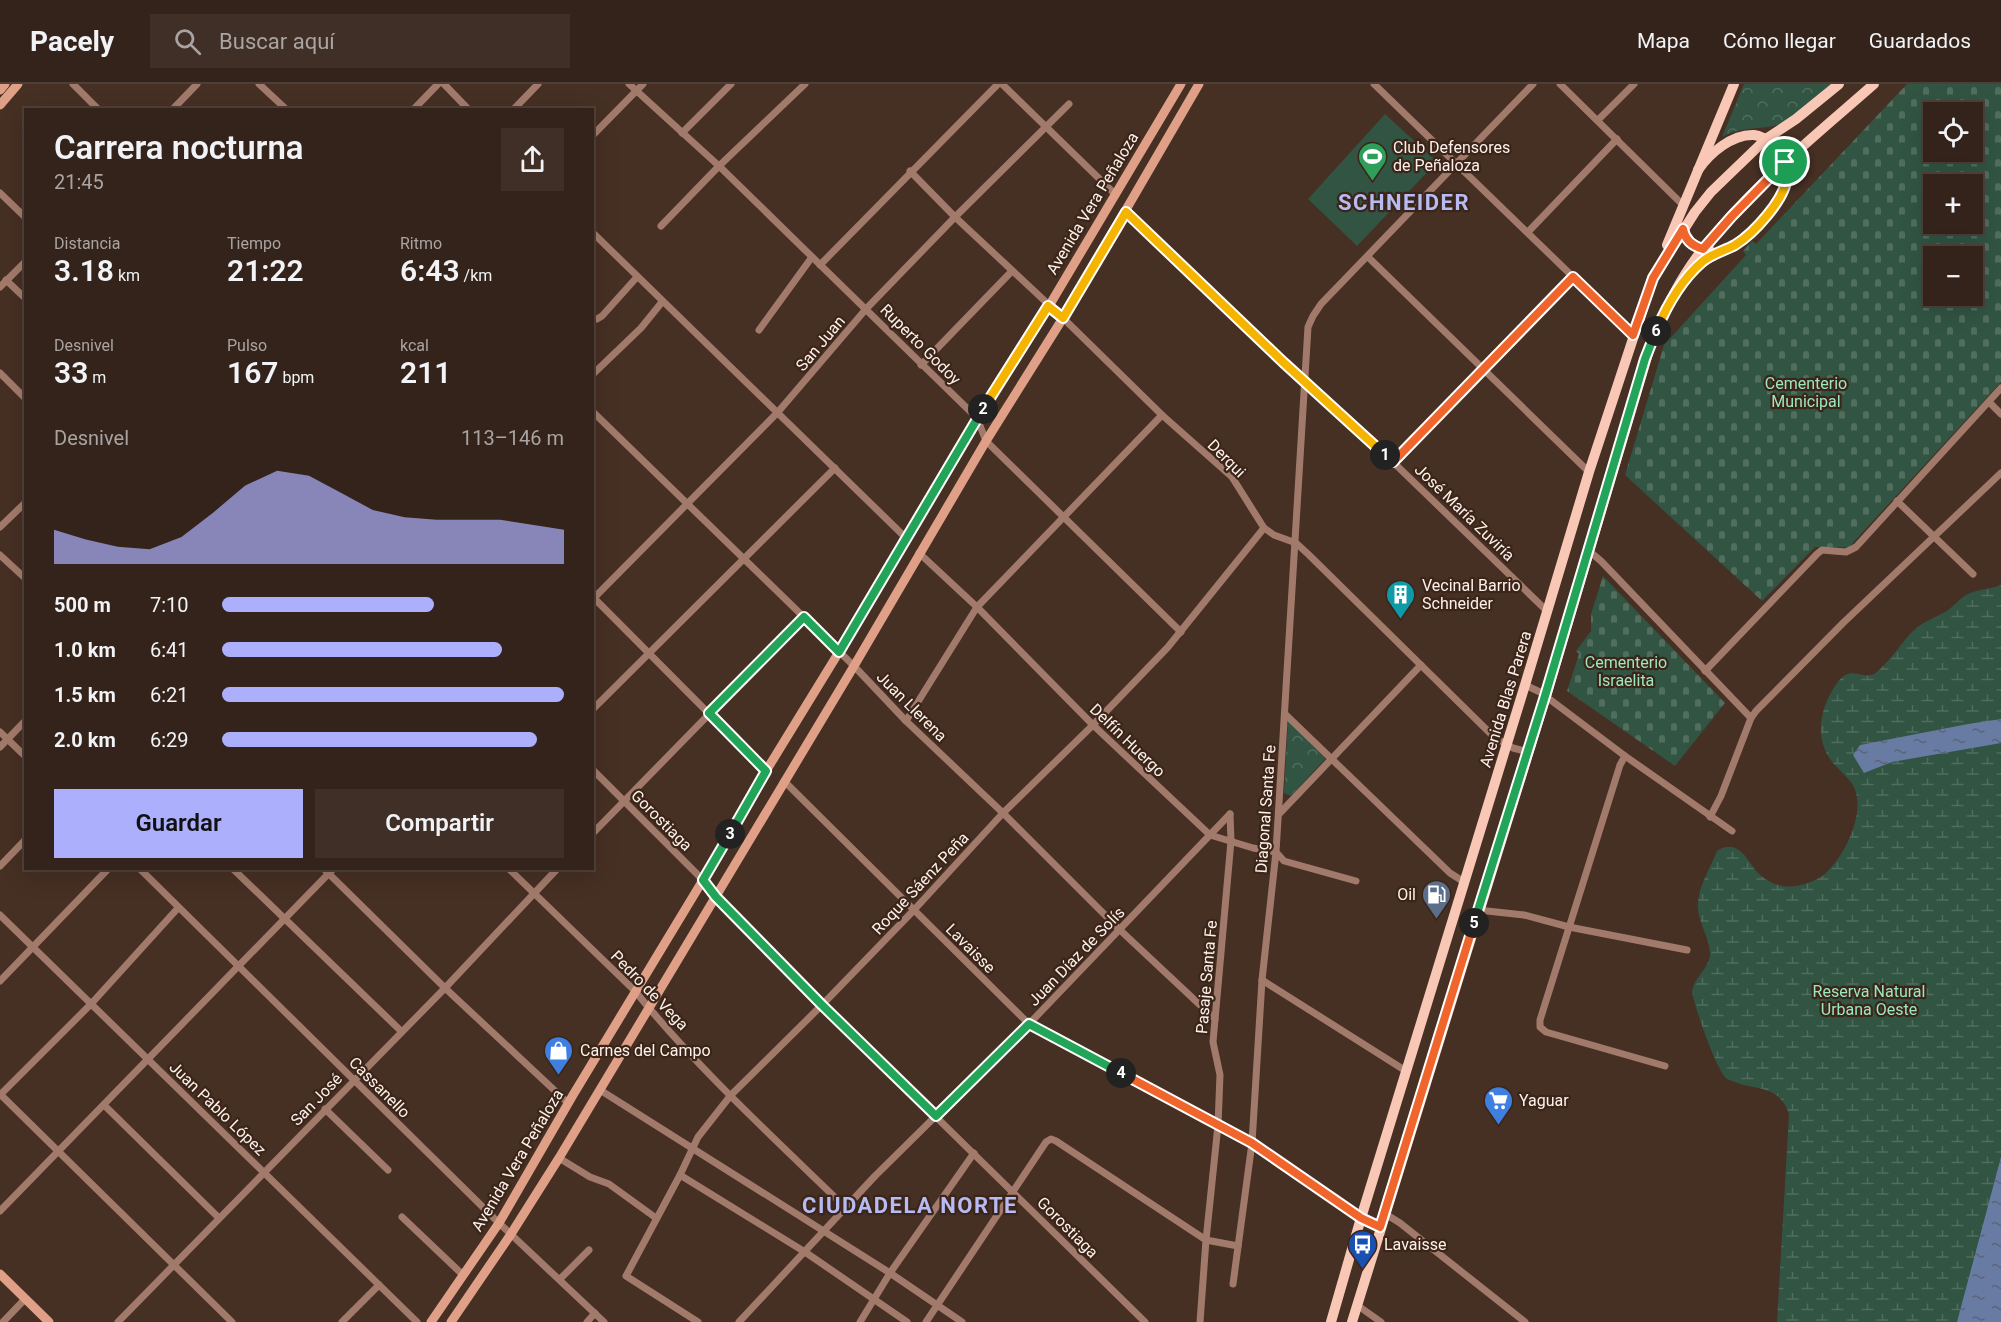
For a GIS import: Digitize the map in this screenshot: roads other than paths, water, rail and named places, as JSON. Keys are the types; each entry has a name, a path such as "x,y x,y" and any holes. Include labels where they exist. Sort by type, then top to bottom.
{"main road":[{"path":"0,90 5,84"},
{"path":"0,105 18,84"},
{"name":"Avenida Vera Peñaloza","path":"431,1322 499,1222 977,418 1048,306 1180,84"},
{"name":"Avenida Vera Peñaloza","path":"451,1322 559,1158 986,441 1063,318 1199,84"},
{"path":"1653,278 1734,84"},
{"name":"Avenida Blas Parera","path":"1331,1322 1589,472 1653,278 1683,229 1711,192 1766,139 1796,119 1839,84"},
{"path":"1352,1322 1528,752 1645,359 1670,301 1703,249 1739,208 1785,162 1874,84"},
{"path":"1698,170 1704,161 1723,145 1744,136 1780,128 1796,119"},
{"path":"1670,301 1696,268 1705,260 1742,240 1780,196 1787,177 1785,162 1778,150 1766,139 1754,135 1744,136"},
{"path":"1684,206 1683,229 1688,241 1703,249 1724,250"},
{"path":"0,1274 49,1322"}],"street":[{"path":"73,84 97,108"},
{"path":"174,108 197,84"},
{"path":"259,84 285,108"},
{"path":"415,108 438,84"},
{"path":"444,84 467,108"},
{"path":"515,108 537,84"},
{"name":"Ruperto Godoy","path":"629,84 719,166 977,418 986,441 1181,632"},
{"path":"594,134 643,84"},
{"path":"682,133 731,84"},
{"path":"661,226 719,166 805,84"},
{"path":"820,265 910,171 1000,84 1115,194"},
{"path":"1374,84 1633,335"},
{"name":"Diagonal Santa Fe","path":"1233,1284 1252,1143 1262,980 1276,852 1307,335 1310,321 1316,310 1533,84"},
{"path":"1560,84 1684,206"},
{"path":"1598,120 1634,84"},
{"name":"San Juan","path":"594,597 688,506 778,412 866,309 1069,104"},
{"path":"1528,232 1617,139"},
{"name":"Derqui","path":"910,171 1162,416 1232,477 1264,528"},
{"path":"0,193 24,216"},
{"name":"José María Zuviría","path":"1126,212 1283,362 1393,462 1548,612"},
{"path":"594,236 906,538"},
{"path":"759,330 812,257"},
{"path":"1368,257 1589,472"},
{"path":"0,287 24,263"},
{"path":"921,365 1012,271"},
{"path":"594,319 602,316 637,277"},
{"path":"1393,462 1573,277"},
{"path":"6,280 24,296"},
{"path":"594,373 641,328 662,302"},
{"path":"0,373 24,397"},
{"path":"1705,671 1817,554 1822,550 1851,551 2001,388"},
{"path":"1989,402 2001,414"},
{"name":"Juan Llerena","path":"594,413 854,666 906,721 1003,813 1119,930 1215,1018"},
{"path":"906,721 976,607 1162,416"},
{"path":"594,708 835,468"},
{"path":"1710,817 1721,796 1751,718 1843,623 2001,473"},
{"path":"1897,501 1972,574"},
{"path":"0,527 24,504"},
{"path":"1264,528 1274,535 1296,543 1494,737 1507,745 1528,752"},
{"name":"Roque Sáenz Peña","path":"698,1322 626,1276 681,1174 698,1137 731,1095 822,1005 1003,813 1093,725 1181,632 1264,528"},
{"path":"1589,551 1751,718"},
{"name":"Delfín Huergo","path":"919,553 1093,725 1210,835 1253,848 1276,852 1284,861 1356,881"},
{"path":"0,555 24,577"},
{"path":"594,599 766,771"},
{"path":"594,832 804,617"},
{"path":"1279,814 1421,665"},
{"path":"1526,685 1545,696 1624,756 1732,831"},
{"path":"1285,714 1450,873 1464,882"},
{"path":"0,747 24,722"},
{"path":"0,732 24,755"},
{"path":"1624,756 1540,1020 1540,1027 1546,1032 1665,1066"},
{"name":"Gorostiaga","path":"594,771 703,880 716,897 822,1005 1145,1322"},
{"name":"Lavaisse","path":"784,781 1029,1024 1252,1143 1361,1218 1380,1227"},
{"name":"Juan Díaz de Solís","path":"739,1322 825,1233 875,1176 1029,1024 1230,814"},
{"name":"Pasaje Santa Fe","path":"1200,1322 1218,1125 1220,1076 1213,1042 1232,841 1230,814"},
{"path":"0,866 24,841"},
{"path":"0,981 107,870"},
{"name":"Cassanello","path":"141,870 511,1234 604,1322"},
{"path":"234,870 401,1031"},
{"path":"0,1211 285,919 328,870 445,988 568,1103"},
{"name":"Pedro de Vega","path":"510,870 635,991 731,1095 846,1208"},
{"name":"San José","path":"118,1322 445,988 556,870"},
{"path":"178,908 91,1004 0,1094 232,1322"},
{"path":"1478,910 1524,915 1569,927 1687,950"},
{"name":"Juan Pablo López","path":"0,915 417,1322"},
{"path":"1262,980 1406,1071"},
{"path":"600,1090 890,1273 962,1322"},
{"path":"104,1105 219,1218"},
{"path":"325,1109 388,1170"},
{"path":"926,1322 1046,1142 1051,1139 1206,1240 1238,1246"},
{"path":"860,1322 890,1273 974,1153"},
{"path":"559,1158 590,1177 609,1184 656,1218"},
{"path":"681,1174 805,1252 907,1322"},
{"path":"1384,1214 1400,1223 1525,1322"},
{"path":"402,1216 463,1275"},
{"path":"560,1279 589,1250"},
{"path":"342,1322 379,1285"},
{"path":"3,1322 25,1299"},
{"path":"1357,1305 1381,1322"},
{"path":"587,1322 596,1313"}],"water":[{"path":"2001,719 2001,743 1892,762 1864,773 1853,755 1860,745"},
{"path":"2001,1157 2001,1322 1957,1322"}],"place":[{"name":"Club Defensores de Peñaloza","path":"1372,182"},
{"name":"Vecinal Barrio Schneider","path":"1401,620"},
{"name":"Oil","path":"1437,920"},
{"name":"Carnes del Campo","path":"559,1076"},
{"name":"Yaguar","path":"1498,1126"},
{"name":"Lavaisse","path":"1363,1270"}],"district":[{"name":"SCHNEIDER","path":"1404,202"},
{"name":"CIUDADELA NORTE","path":"910,1205"}],"park label":[{"name":"Cementerio Municipal","path":"1806,392"},
{"name":"Cementerio Israelita","path":"1626,671"},
{"name":"Reserva Natural Urbana Oeste","path":"1869,1000"}]}
